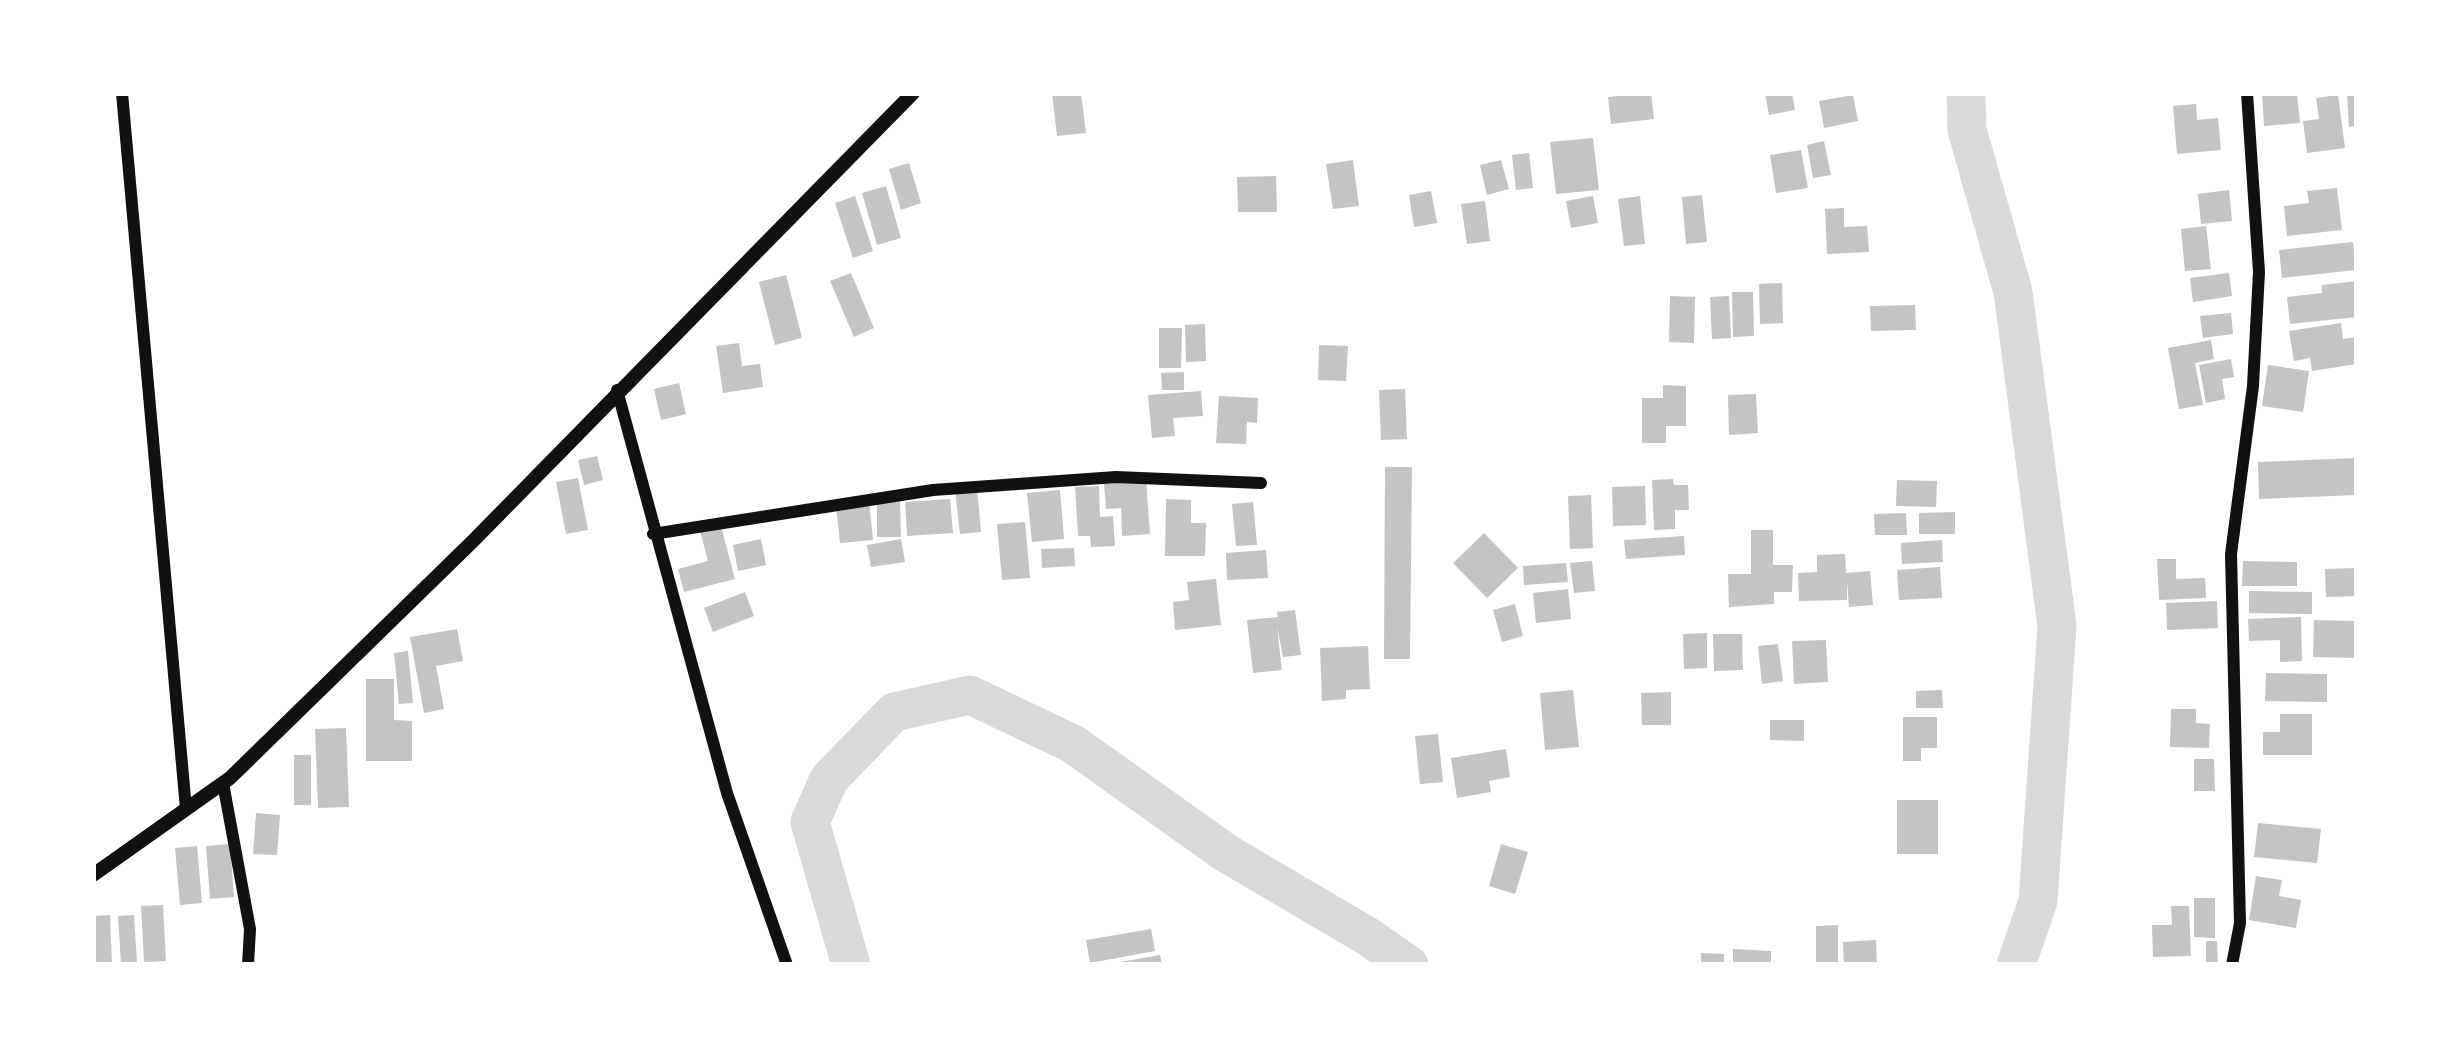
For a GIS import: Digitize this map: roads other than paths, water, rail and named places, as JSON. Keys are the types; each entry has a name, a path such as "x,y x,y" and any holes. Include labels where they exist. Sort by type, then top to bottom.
{"street":[{"path":"122,93 186,809"},
{"path":"93,875 223,783 474,540 914,93"},
{"path":"2232,965 2240,922 2231,554 2253,386 2259,272 2247,93"},
{"path":"617,390 727,794 787,965"},
{"path":"653,534 934,490 1116,477 1261,483"},
{"path":"223,783 250,929 248,965"}],"waterway":[{"path":"1966,93 1967,130 2013,292 2057,626 2038,901 2016,965"},
{"path":"851,965 810,822 829,779 894,712 970,695 1073,744 1226,853 1409,965"}]}
